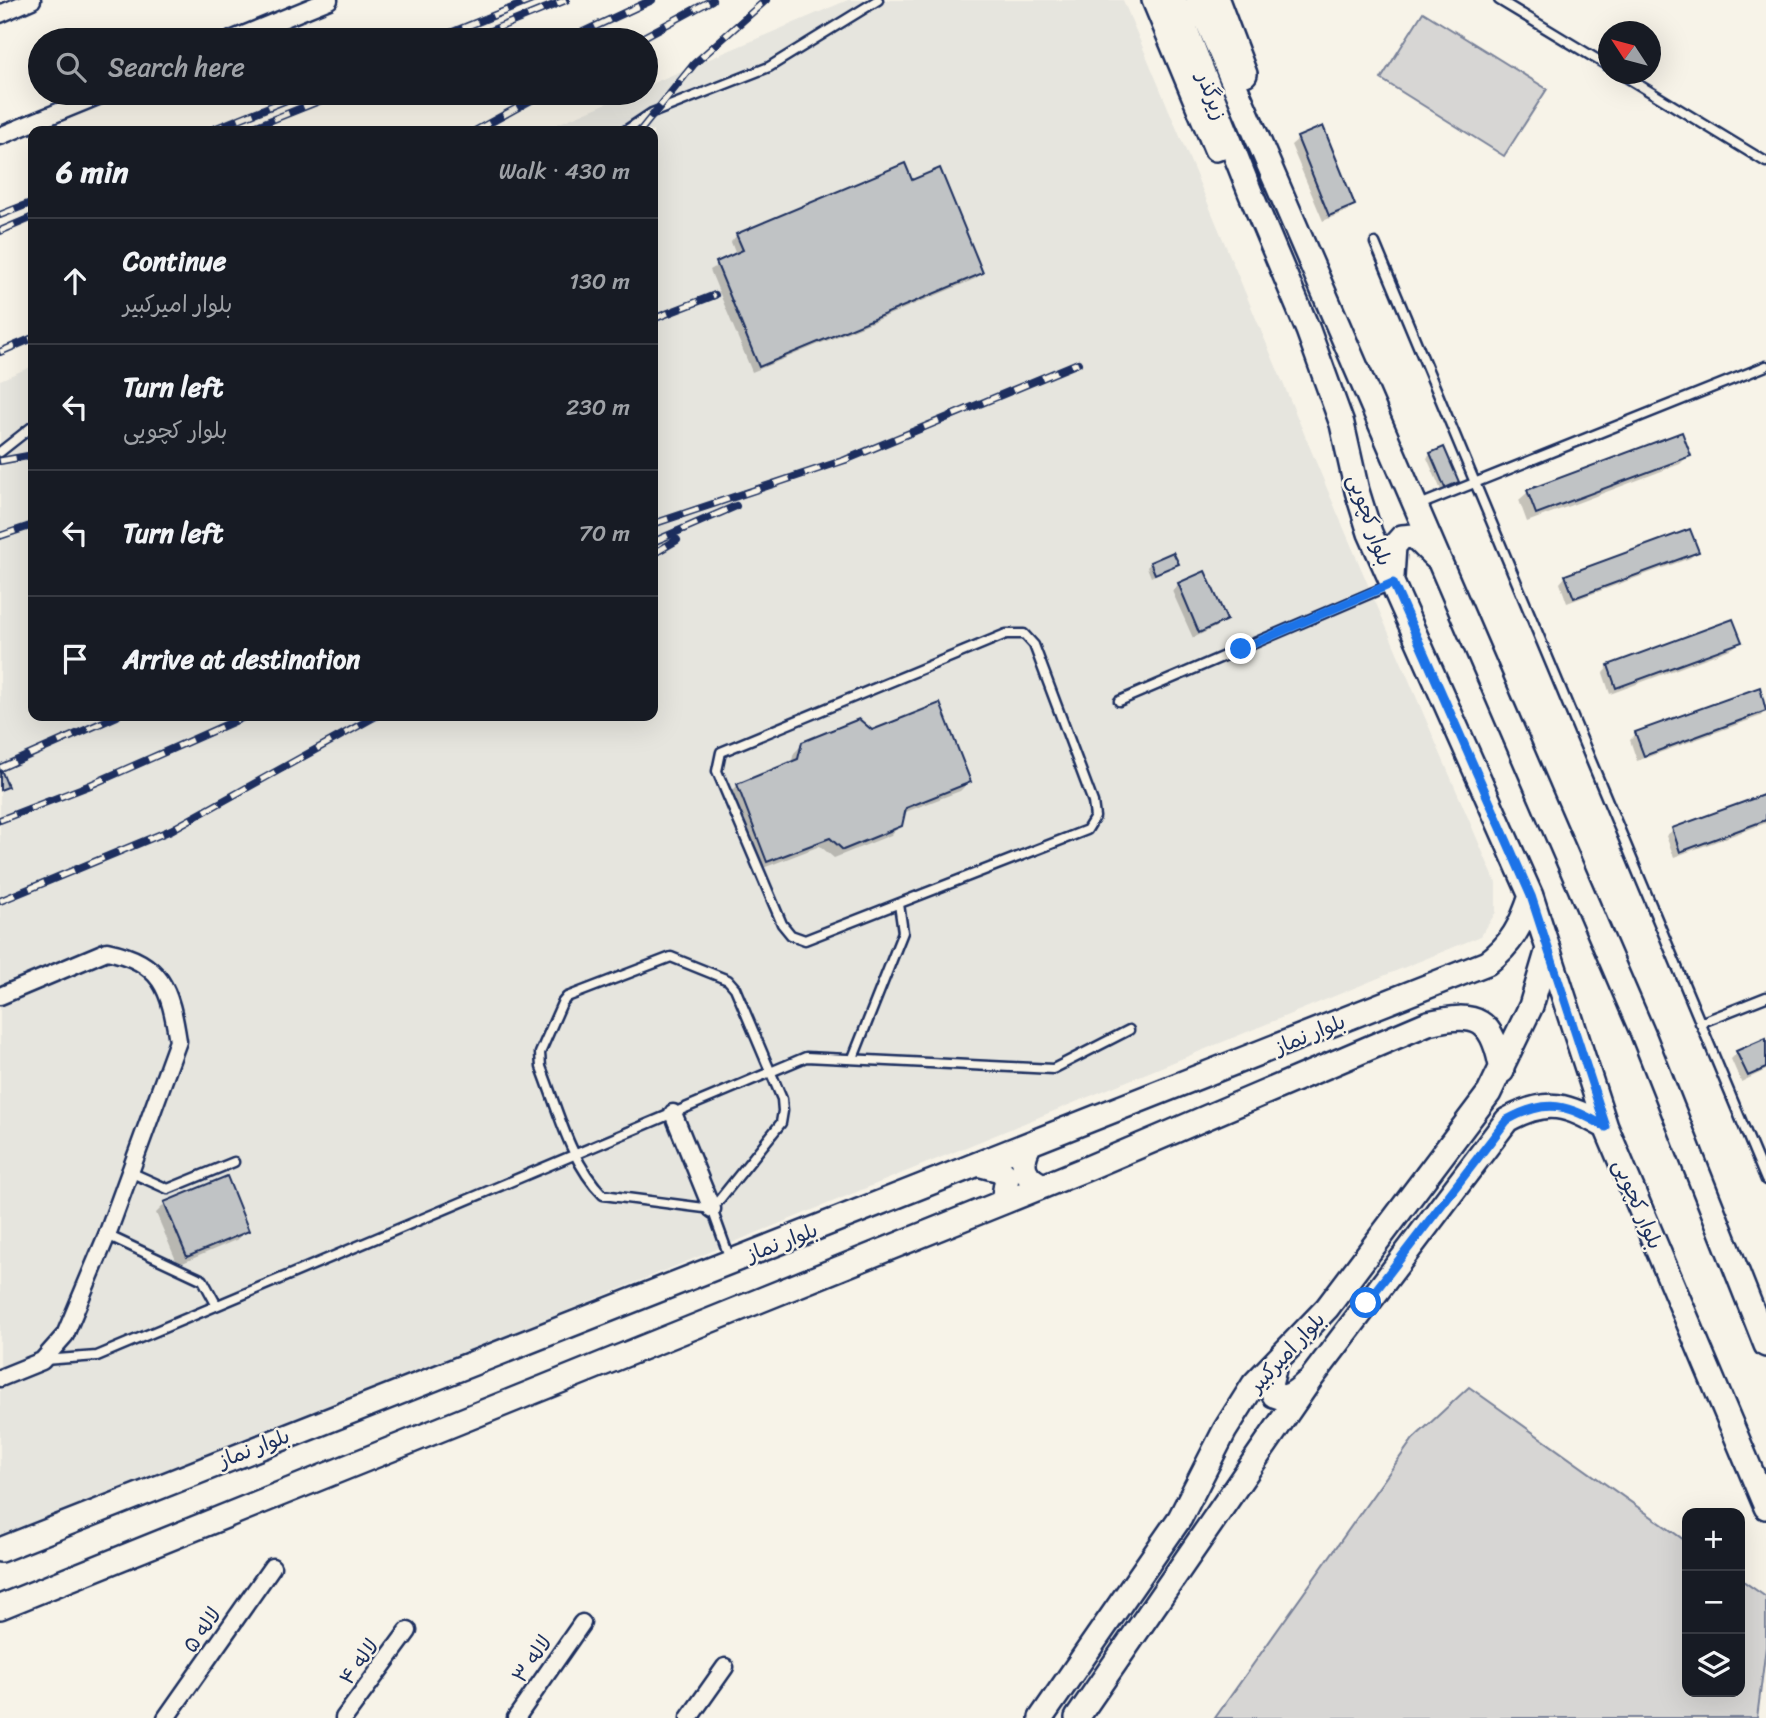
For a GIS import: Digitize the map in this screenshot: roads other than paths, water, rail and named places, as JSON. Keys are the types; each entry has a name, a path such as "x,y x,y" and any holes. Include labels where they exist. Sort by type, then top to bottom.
{"main road":[{"path":"1154,0 1217,151 1250,192"},
{"name":"زیرگذر","path":"1174,0 1250,192"},
{"name":"زیرگذر","path":"1198,0 1275,185"},
{"path":"1217,0 1269,137 1275,185 1417,506 1643,1034 1766,1345"},
{"name":"بلوار کچویی","path":"1250,192 1308,330 1342,424 1367,522 1531,896 1606,1127 1766,1507"},
{"path":"1393,583 1394,546 1402,537 1414,536 1438,559"},
{"name":"بلوار نماز","path":"0,1550 1487,963 1508,948 1522,926 1531,896"},
{"name":"بلوار امیرکبیر","path":"1041,1718 1181,1518 1239,1406 1276,1361 1327,1308 1489,1093 1502,1071 1531,1006 1548,949"},
{"name":"بلوار نماز","path":"0,1607 1044,1186 1428,1023 1457,1016 1476,1020 1489,1030 1497,1044 1502,1071"},
{"name":"بلوار امیرکبیر","path":"1077,1718 1310,1380 1507,1120 1525,1110 1547,1105 1573,1108 1606,1127"},
{"path":"1029,1146 1023,1157 1024,1171 1032,1181 1044,1186"},
{"path":"981,1165 1000,1170 1007,1177 1003,1202"},
{"path":"1276,1361 1270,1385 1274,1395 1279,1398 1292,1394 1310,1380"}],"street":[{"path":"0,14 32,0"},
{"path":"254,28 292,7 329,0"},
{"path":"0,136 76,105"},
{"path":"0,996 107,951 125,955 152,967 173,1008 178,1041 107,1235 65,1335 42,1361 0,1378"},
{"path":"673,1113 712,1209"},
{"name":"لاله ۵","path":"166,1718 272,1567"},
{"name":"لاله ۳","path":"516,1718 582,1623"},
{"name":"لاله ۴","path":"344,1718 408,1630"},
{"path":"690,1718 725,1667"}],"lane":[{"path":"633,126 652,114 769,67 878,0"},
{"path":"1499,0 1598,60"},
{"path":"1637,84 1766,162"},
{"path":"1375,243 1766,1181"},
{"path":"1417,506 1766,366"},
{"path":"0,452 28,430"},
{"path":"1119,701 1393,583"},
{"path":"1006,634 1024,634 1034,645 1093,802 1095,817 1087,830 899,904 804,940 791,935 782,924 717,771 717,758 721,752 1006,634"},
{"path":"853,1058 903,932 899,904"},
{"path":"671,957 728,980 735,989 782,1099 781,1123 712,1209 603,1195 591,1182 575,1154 541,1067 540,1053 562,1003 568,997 671,957"},
{"path":"1700,1023 1766,997"},
{"path":"42,1361 97,1356 806,1057 1053,1069 1129,1030"},
{"path":"130,1172 168,1189 234,1162"},
{"path":"712,1209 731,1262"},
{"path":"107,1235 203,1280 216,1304"}],"railway":[{"path":"463,28 532,0"},
{"path":"497,28 566,0"},
{"path":"592,28 652,0"},
{"path":"658,29 712,0"},
{"path":"644,126 694,64 766,0"},
{"path":"222,126 274,105"},
{"path":"256,126 309,105"},
{"path":"484,126 522,105"},
{"path":"0,215 28,204"},
{"path":"0,231 28,219"},
{"path":"658,317 715,295"},
{"path":"0,352 28,340"},
{"path":"658,522 845,460 1078,363"},
{"path":"0,461 28,456"},
{"path":"658,540 736,506"},
{"path":"0,536 28,527"},
{"path":"658,551 677,540"},
{"path":"0,768 106,721"},
{"path":"0,820 88,786 235,721"},
{"path":"0,901 171,830 367,721"}]}
